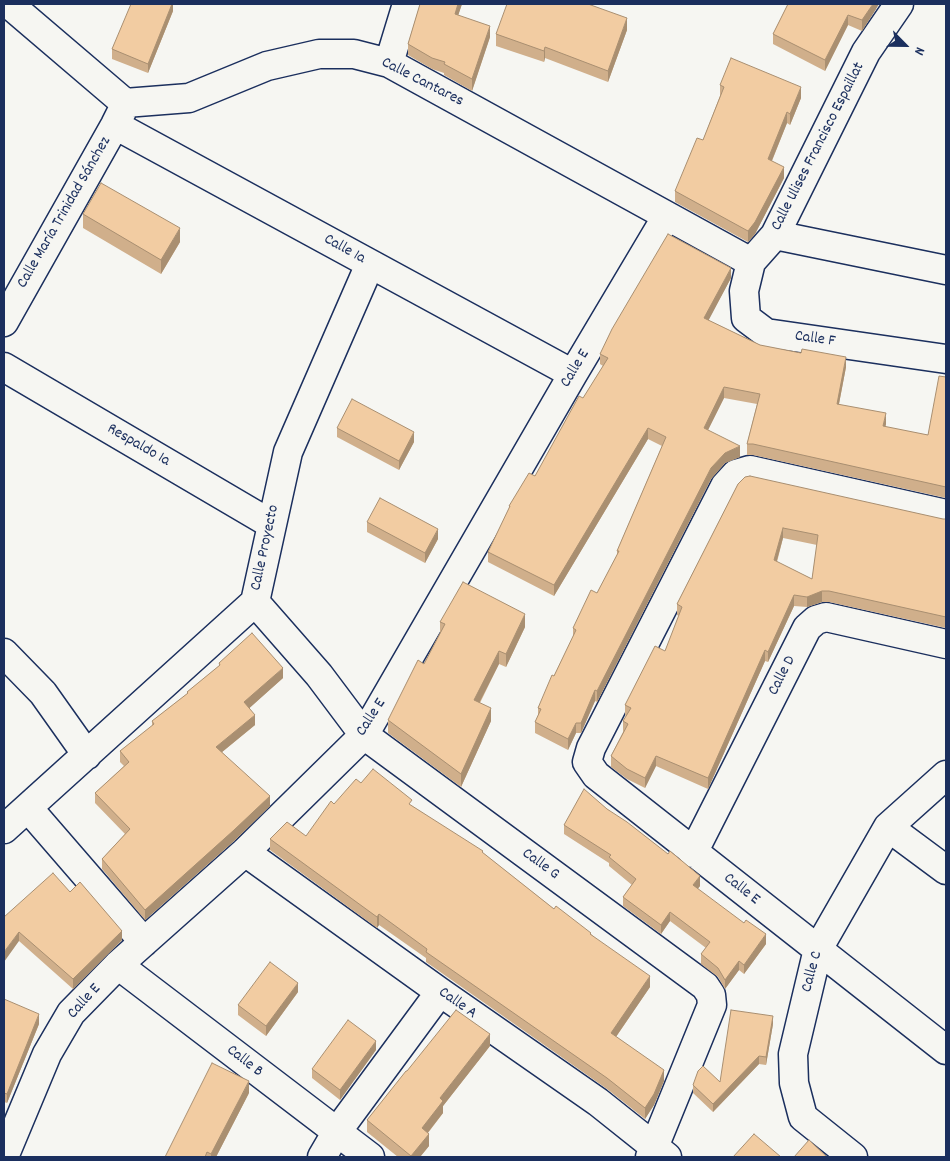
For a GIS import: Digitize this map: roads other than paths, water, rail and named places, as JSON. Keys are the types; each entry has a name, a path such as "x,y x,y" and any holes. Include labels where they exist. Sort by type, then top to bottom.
{"street":[{"path":"9,4 120,114"},
{"path":"389,63 406,4"},
{"name":"Calle Ulises Francisco Espaillat","path":"751,262 775,236 866,52 899,4"},
{"name":"Calle Cantares","path":"120,114 189,98 267,66 318,54 354,54 389,63 751,262"},
{"name":"Calle 1a","path":"120,114 370,264 573,374"},
{"name":"Calle María Trinidad Sánchez","path":"4,322 120,114"},
{"name":"Calle E","path":"4,1157 47,1054 71,1013 118,965 245,852 364,735 666,216"},
{"path":"775,236 946,270"},
{"name":"Calle F","path":"751,262 744,291 746,318 766,334 946,359"},
{"name":"Calle Proyecto","path":"4,829 255,602 288,452 370,264"},
{"name":"Respaldo 1a","path":"4,368 271,524"},
{"name":"Calle E","path":"946,514 750,470 736,474 725,486 591,748 588,762 596,776 946,1050"},
{"name":"Calle G","path":"255,602 318,675 364,735 705,986 711,995 712,1005 658,1154"},
{"name":"Calle D","path":"693,853 807,628 816,620 826,617 946,644"},
{"path":"4,653 43,693 87,755"},
{"name":"Calle C","path":"853,1157 803,1117 794,1083 792,1054 818,949 888,827 946,775"},
{"path":"28,808 144,942"},
{"path":"888,827 946,870"},
{"name":"Calle A","path":"245,852 440,992 598,1102 658,1154"},
{"name":"Calle B","path":"118,965 336,1133 370,1157"},
{"path":"322,1157 336,1133 440,992"}]}
